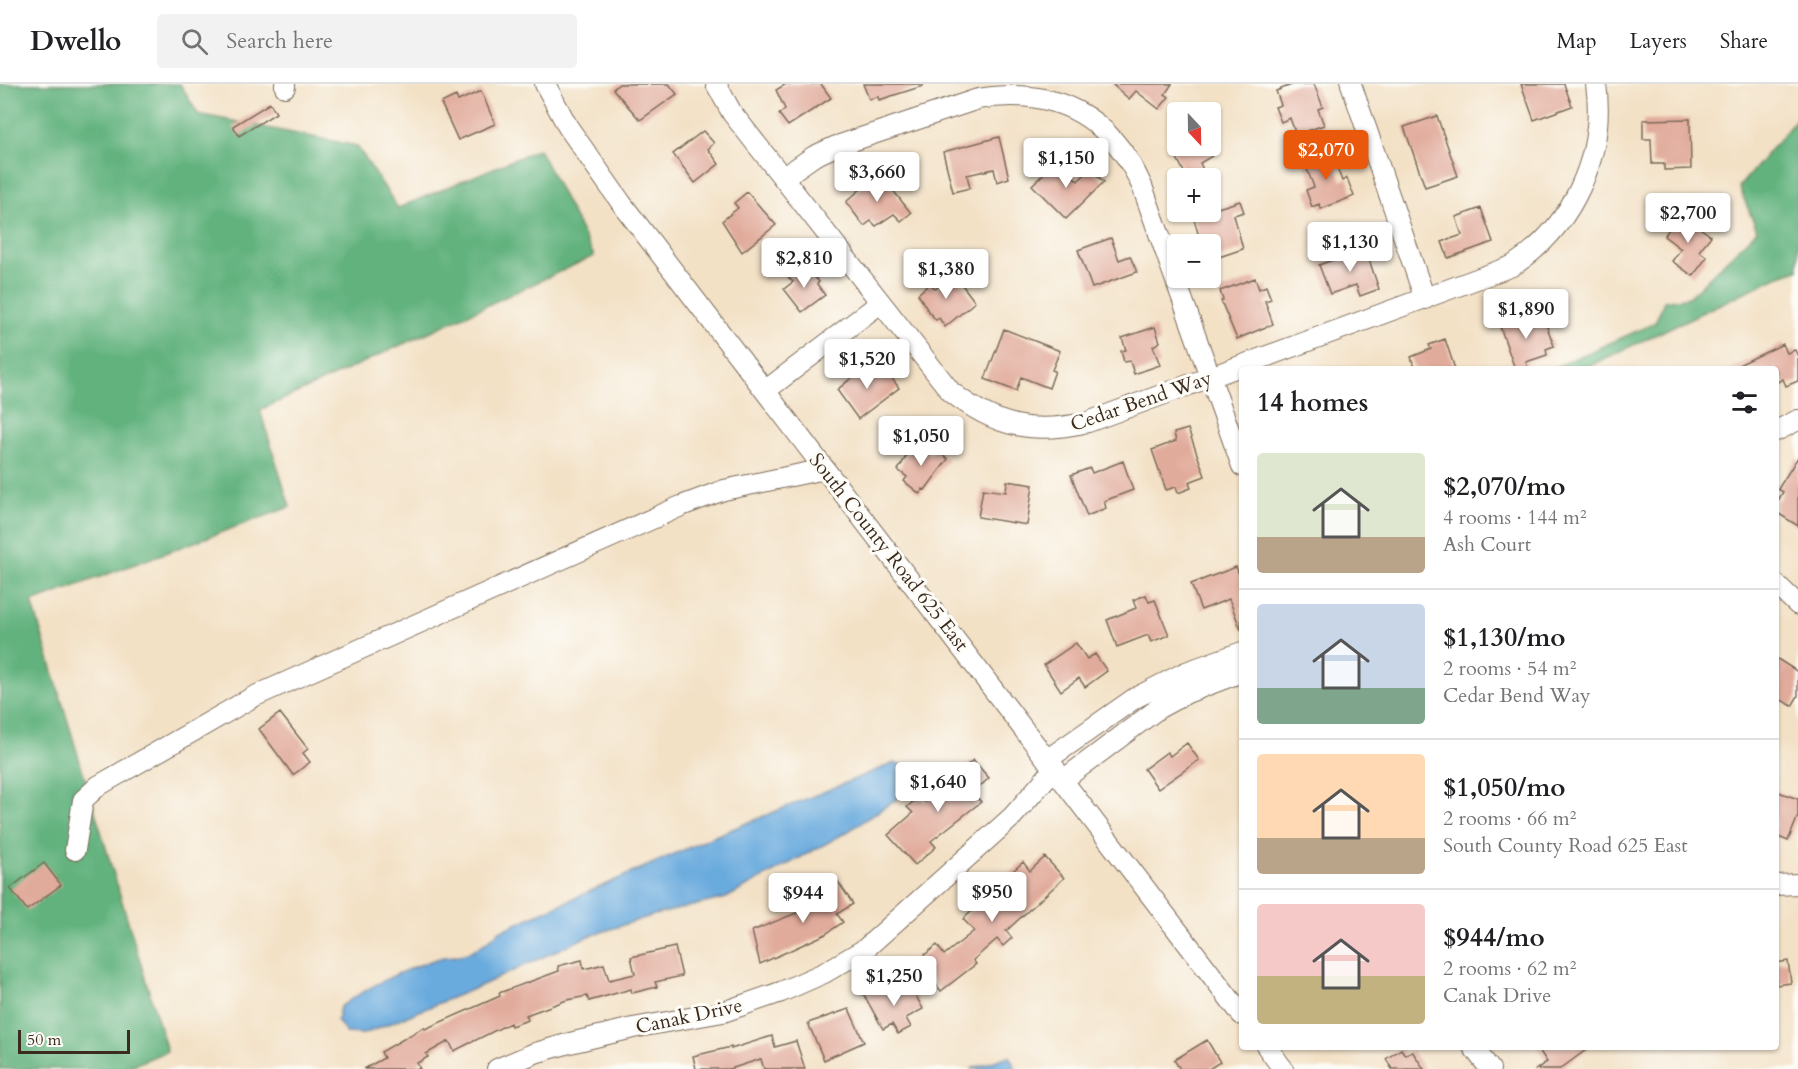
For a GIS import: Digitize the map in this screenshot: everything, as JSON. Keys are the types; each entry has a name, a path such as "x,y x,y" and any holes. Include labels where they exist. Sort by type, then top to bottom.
{"street":[{"name":"South County Road 625 East","path":"545,84 568,127 622,204 1239,1011"},
{"name":"Cedar Bend Way","path":"716,84 732,113 784,177 879,304 951,393 971,408 992,419 1016,426 1040,429 1065,428 1088,422 1239,367"},
{"path":"1351,84 1425,299"},
{"name":"Cedar Bend Way","path":"1243,366 1512,266 1535,250 1558,225 1580,188 1591,157 1597,124 1596,84"},
{"path":"784,177 814,156 834,147 978,99 1002,95 1026,95 1072,108 1111,136 1132,164 1239,458"},
{"path":"765,391 879,304"},
{"path":"1779,430 1798,420"},
{"path":"75,850 83,800 98,786 254,697 681,506 724,490 825,469"},
{"path":"1779,587 1798,605"},
{"path":"1055,769 1135,698 1186,672 1239,653"},
{"path":"1055,769 1187,693 1239,673"},
{"name":"Canak Drive","path":"497,1069 538,1061 633,1028 723,1012 781,992 824,973 865,949 1012,817 1055,769"},
{"path":"1779,885 1798,884"},
{"path":"1269,1050 1281,1068"},
{"path":"1475,1050 1490,1069"}],"green space":[{"path":"0,84 180,84 198,114 357,146 398,208 539,149 594,256 260,410 290,507 32,602 167,1051 124,1069 0,1069"},
{"path":"1798,117 1798,270 1777,277 1589,366 1558,366 1655,323 1664,301 1689,297 1757,230 1739,187"}],"water":[{"path":"894,763 906,766 910,777 903,795 847,832 726,898 654,915 586,937 478,987 364,1034 346,1033 337,1020 340,1007 401,972 440,958 469,952 498,932 715,836"},
{"path":"1009,1056 1016,1069 971,1069"}],"building":[{"path":"619,84 669,84 677,94 640,120 613,89"},
{"path":"786,84 821,84 831,98 788,126 779,114 785,109 776,90"},
{"path":"863,84 923,84 923,86 879,100 878,97 869,99"},
{"path":"1112,84 1172,84 1165,94 1169,97 1159,109 1136,91 1129,99"},
{"path":"1294,84 1314,84 1323,107 1318,109 1324,125 1296,135 1290,118 1281,122 1275,107 1281,105 1276,91"},
{"path":"1521,84 1564,84 1572,106 1534,120"},
{"path":"481,91 495,124 458,140 441,103 456,96 458,101"},
{"path":"270,103 276,113 239,136 233,126"},
{"path":"1437,116 1458,176 1425,187 1404,127"},
{"path":"1690,119 1691,169 1664,170 1664,164 1652,164 1651,139 1643,139 1643,120"},
{"path":"703,131 714,143 708,149 719,164 695,183 673,154"},
{"path":"999,137 1009,178 997,182 994,169 967,175 970,188 953,192 943,152"},
{"path":"1330,149 1342,181 1347,178 1354,196 1321,209 1319,204 1312,207 1306,190 1314,187 1303,159"},
{"path":"1176,156 1212,156 1200,163 1202,168 1182,168"},
{"path":"1057,161 1078,181 1090,169 1104,182 1066,219 1032,185"},
{"path":"879,173 911,213 901,221 894,214 876,226 871,221 864,226 846,202"},
{"path":"747,192 776,225 742,252 722,221 738,208 734,203"},
{"path":"1240,201 1244,212 1234,215 1243,249 1221,256 1221,234 1198,234 1195,222 1221,222 1221,207"},
{"path":"1481,208 1493,242 1448,258 1442,242 1462,235 1456,217"},
{"path":"1680,214 1711,236 1699,251 1707,257 1693,276 1672,261 1681,249 1664,236"},
{"path":"1111,238 1119,260 1130,256 1137,272 1092,288 1078,250"},
{"path":"1364,245 1379,289 1360,296 1356,285 1330,294 1319,265 1354,252 1353,249"},
{"path":"801,266 806,272 809,270 819,282 817,284 825,295 802,312 784,289 793,282 788,277"},
{"path":"954,274 975,302 945,327 939,318 936,320 928,311 918,294 930,283 935,289"},
{"path":"1255,278 1259,289 1266,286 1271,299 1265,301 1273,324 1237,339 1221,301 1223,300 1220,291"},
{"path":"1517,316 1520,324 1543,316 1554,346 1546,349 1547,355 1526,362 1527,366 1514,366 1498,321"},
{"path":"1155,327 1160,342 1153,346 1160,365 1134,374 1130,361 1124,362 1121,351 1126,350 1122,338"},
{"path":"1004,329 1060,351 1052,370 1055,371 1049,388 1021,377 1016,391 985,379"},
{"path":"1445,339 1454,366 1414,366 1411,357 1431,349 1429,345"},
{"path":"1783,344 1787,353 1795,350 1798,357 1798,381 1786,386 1783,379 1779,381 1779,366 1736,366"},
{"path":"871,362 885,377 889,374 899,388 858,419 837,390"},
{"path":"1188,429 1205,476 1189,482 1191,488 1178,493 1176,487 1166,490 1152,450 1176,441 1174,433"},
{"path":"914,443 930,455 935,449 948,459 920,494 904,481 907,477 898,470"},
{"path":"1798,457 1798,526 1779,514 1779,499 1783,492 1779,487"},
{"path":"1123,461 1133,490 1104,501 1106,508 1087,516 1071,475 1090,468 1092,473"},
{"path":"1007,481 1033,485 1027,525 978,517 983,489 1006,492"},
{"path":"1236,567 1239,574 1239,625 1229,599 1201,610 1191,584"},
{"path":"1146,595 1149,602 1155,600 1169,635 1151,642 1148,635 1117,647 1107,620 1136,608 1133,600"},
{"path":"1076,643 1087,659 1095,654 1107,671 1085,687 1079,678 1061,691 1044,665"},
{"path":"1779,660 1798,672 1798,696 1792,706 1779,699"},
{"path":"280,713 308,749 303,753 310,762 293,775 259,729"},
{"path":"1187,743 1199,760 1158,789 1144,769 1167,752 1170,756"},
{"path":"973,760 989,778 973,793 981,802 931,841 936,847 915,865 888,835 913,813 907,807 920,796 925,802"},
{"path":"1779,792 1798,799 1798,816 1788,841 1779,837"},
{"path":"1045,857 1064,878 1006,931 1012,938 1003,946 997,939 973,960 976,964 941,991 917,961 937,945 944,955 974,931 963,919 980,904 986,910 1012,887 1005,878 1023,862 1030,871"},
{"path":"44,863 61,885 27,910 10,888"},
{"path":"837,880 853,904 837,914 843,922 824,935 760,964 752,931 804,910 800,904"},
{"path":"675,947 682,976 655,982 657,987 632,993 631,989 589,1001 587,996 567,1000 526,1015 528,1020 511,1026 510,1023 454,1051 449,1041 426,1054 428,1057 417,1063 420,1069 364,1069 384,1058 381,1052 424,1027 425,1029 500,996 499,993 559,971 558,966 582,960 584,969 604,964 609,980 635,974 631,957"},
{"path":"1788,961 1791,983 1779,985 1779,962"},
{"path":"886,983 892,994 910,985 923,1009 906,1018 911,1027 898,1034 892,1024 883,1029 864,995"},
{"path":"849,1009 864,1042 824,1060 808,1023"},
{"path":"772,1036 775,1047 796,1041 805,1069 764,1069 761,1059 730,1069 696,1069 693,1056 731,1047 731,1049"},
{"path":"1207,1040 1220,1062 1209,1069 1180,1069 1174,1060"},
{"path":"1400,1050 1405,1055 1412,1051 1424,1069 1392,1069 1386,1059"},
{"path":"1539,1050 1586,1050 1560,1069 1536,1069 1547,1062"}]}
